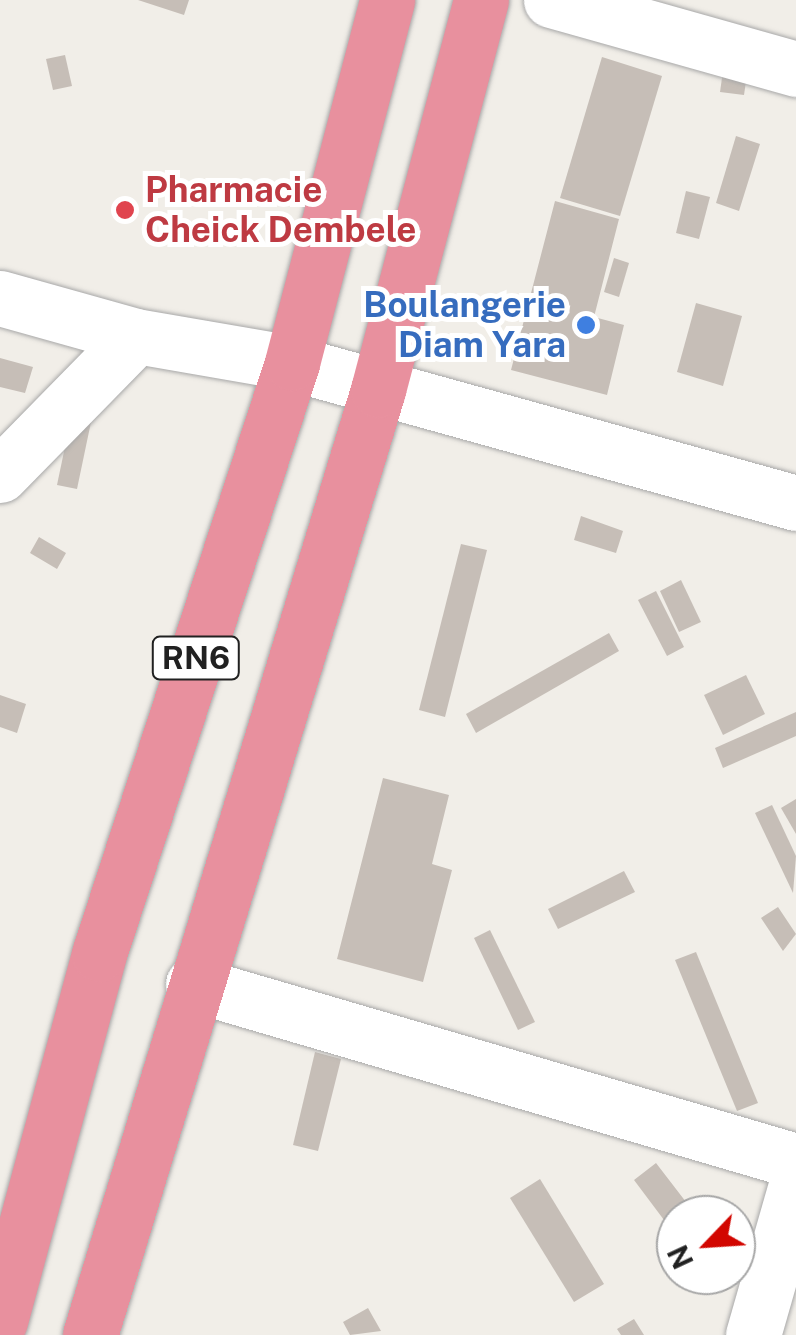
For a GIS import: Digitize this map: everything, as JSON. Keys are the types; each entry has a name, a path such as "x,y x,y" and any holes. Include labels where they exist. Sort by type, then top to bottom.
{"highway":[{"name":"RN6","path":"0,1321 99,954 292,363 387,0"},
{"name":"RN6","path":"90,1335 193,984 378,390 481,0"}],"street":[{"path":"551,0 796,69"},
{"path":"0,298 136,336 292,363 378,390 796,502"},
{"path":"0,475 136,336"},
{"path":"193,984 796,1160"},
{"path":"752,1335 796,1185"}],"building":[{"path":"138,0 189,0 184,15"},
{"path":"65,55 72,86 53,90 46,59"},
{"path":"602,57 662,76 620,216 560,198"},
{"path":"724,64 748,68 744,95 720,92"},
{"path":"736,136 760,144 739,211 716,203"},
{"path":"686,191 710,197 699,239 676,233"},
{"path":"555,201 619,219 594,317 624,325 607,395 511,370"},
{"path":"614,258 629,263 619,297 604,292"},
{"path":"696,303 742,316 723,386 677,372"},
{"path":"0,358 33,367 25,393 0,387"},
{"path":"71,418 91,422 77,489 57,485"},
{"path":"581,516 623,531 616,553 574,540"},
{"path":"39,537 66,553 57,569 30,553"},
{"path":"461,544 487,550 445,717 419,710"},
{"path":"681,580 701,622 679,632 660,591"},
{"path":"656,591 684,647 667,656 638,600"},
{"path":"609,633 619,651 476,733 466,714"},
{"path":"746,675 765,714 723,735 704,695"},
{"path":"0,695 26,704 17,733 0,727"},
{"path":"796,712 796,736 723,768 715,748"},
{"path":"383,778 449,795 432,864 452,870 423,982 337,959"},
{"path":"796,799 796,834 781,808"},
{"path":"772,805 796,856 793,893 755,813"},
{"path":"624,871 635,892 558,929 548,909"},
{"path":"778,907 796,934 783,951 761,918"},
{"path":"490,930 535,1022 518,1030 474,938"},
{"path":"696,952 758,1103 737,1111 675,960"},
{"path":"315,1052 341,1059 318,1151 293,1145"},
{"path":"656,1163 681,1195 656,1195 656,1209 634,1180"},
{"path":"540,1179 604,1284 574,1302 510,1198"},
{"path":"368,1308 381,1331 350,1335 343,1322"},
{"path":"634,1319 644,1335 621,1335 617,1329"}],"place":[{"name":"Pharmacie Cheick Dembele","path":"125,210"},
{"name":"Boulangerie Diam Yara","path":"586,325"}]}
